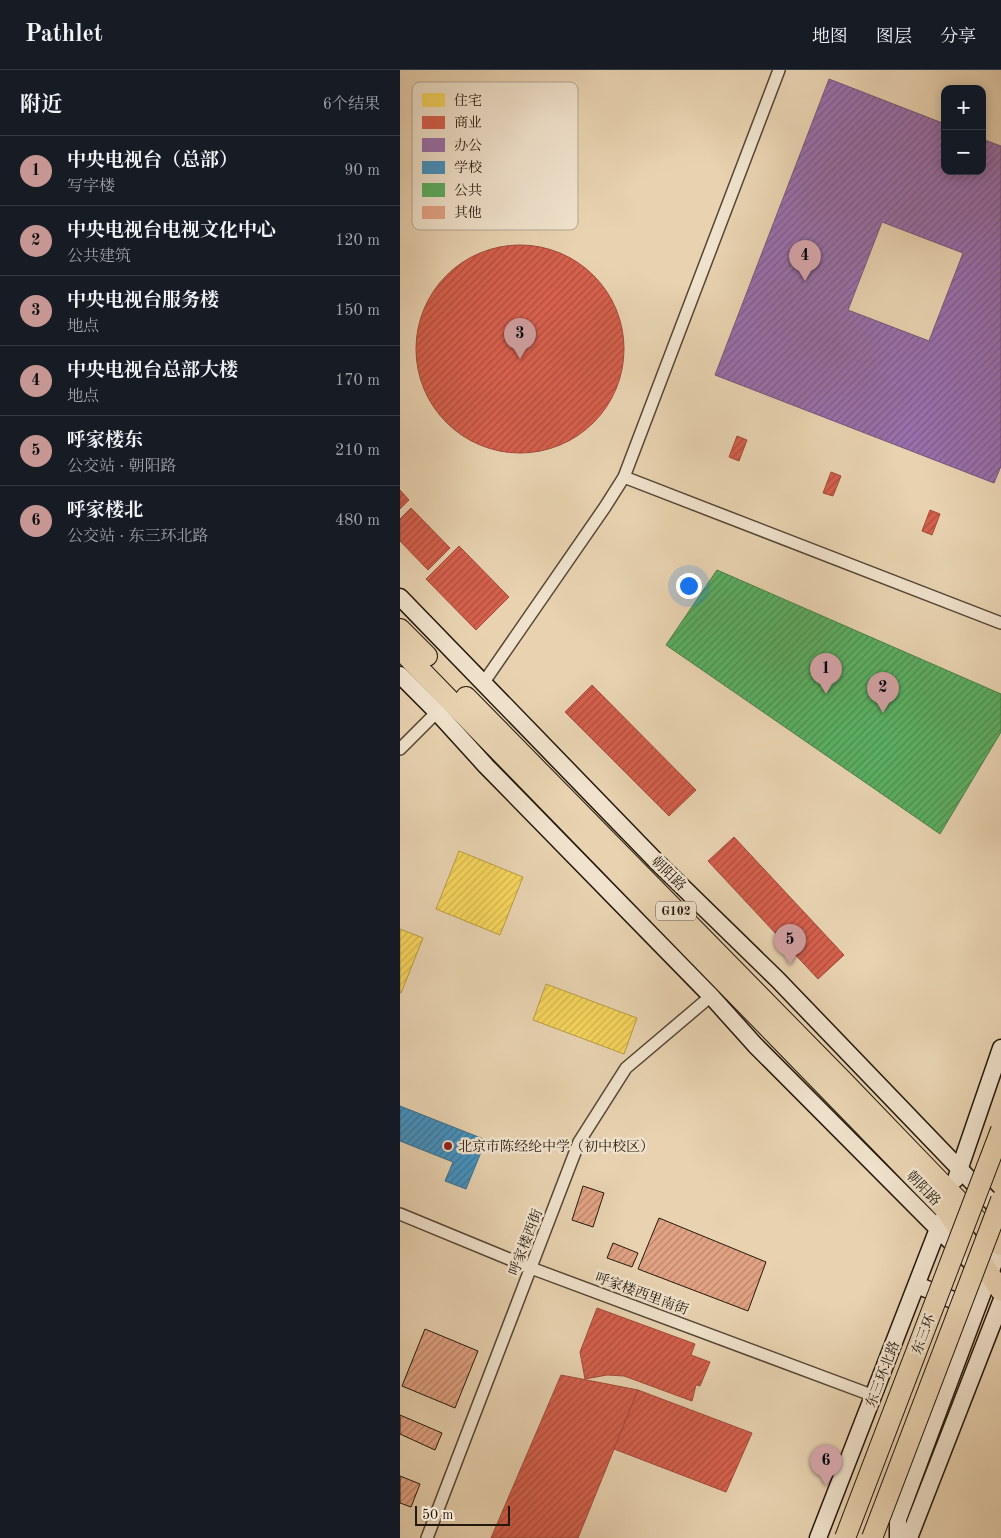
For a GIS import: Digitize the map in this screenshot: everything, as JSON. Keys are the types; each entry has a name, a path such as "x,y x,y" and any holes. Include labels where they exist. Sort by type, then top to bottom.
{"highway":[{"name":"朝阳路","path":"400,629 844,1082 948,1202"},
{"name":"朝阳路","path":"400,649 948,1202"},
{"name":"东三环","path":"845,1538 1001,1130"},
{"name":"东三环","path":"872,1538 1001,1200"},
{"name":"G102","path":"948,1202 1001,1245"},
{"name":"G102","path":"948,1202 995,1284"}],"street":[{"path":"484,682 624,477 779,70"},
{"path":"624,477 1001,623"},
{"name":"朝阳路","path":"400,597 657,862 778,980 1001,1212"},
{"name":"朝阳路","path":"400,675 486,766 711,996 755,1045 995,1284"},
{"path":"400,749 436,712"},
{"name":"呼家楼西街","path":"427,1538 579,1142 626,1068 711,996"},
{"name":"东三环北路","path":"818,1538 938,1229 1001,1048"},
{"name":"呼家楼西里南街","path":"400,1214 531,1268 874,1396"},
{"path":"898,1538 898,1519 976,1310 995,1284 1001,1245"},
{"path":"917,1285 995,1318"},
{"path":"909,1538 1001,1302"}],"building: 住宅":[{"path":"459,851 523,877 500,935 436,909"},
{"path":"400,929 423,938 401,993 400,993"},
{"path":"546,984 637,1018 624,1054 533,1020"}],"building: 商业":[{"path":"520,245 540,247 560,253 586,269 600,283 616,309 622,329 624,349 622,369 616,389 600,415 586,429 560,445 540,451 520,453 500,451 480,445 454,429 440,415 424,389 418,369 416,349 418,329 424,309 440,283 454,269 480,253 500,247"},
{"path":"737,436 747,440 739,461 729,457"},
{"path":"831,472 841,476 833,496 823,493"},
{"path":"400,490 409,500 400,509"},
{"path":"411,508 450,548 428,570 400,541 400,519"},
{"path":"930,510 940,514 932,535 922,531"},
{"path":"459,546 509,597 476,630 426,579"},
{"path":"592,685 696,790 669,816 565,712"},
{"path":"734,837 844,955 818,979 708,861"},
{"path":"597,1308 695,1344 691,1355 710,1362 700,1386 696,1385 692,1401 624,1376 607,1375 585,1379 580,1352"},
{"path":"561,1375 638,1390 578,1538 491,1538"},
{"path":"638,1390 752,1433 726,1492 614,1449"}],"building: 办公":[{"path":"829,79 941,122 941,175 986,175 986,140 1001,146 1001,466 994,483 715,375","holes":["882,222 963,253 929,341 848,310"]}],"building: 学校":[{"path":"400,1106 486,1140 466,1189 445,1181 453,1162 400,1141"}],"building: 公共":[{"path":"717,570 1001,694 1001,732 940,834 666,645"}],"building: 其他":[{"path":"583,1186 604,1193 593,1227 572,1220"},
{"path":"659,1218 766,1262 748,1311 638,1269"},
{"path":"613,1243 638,1253 632,1267 607,1258"},
{"path":"425,1329 478,1351 455,1408 402,1386"},
{"path":"400,1415 442,1433 435,1450 400,1434"},
{"path":"400,1476 420,1484 411,1507 400,1503"}],"place":[{"name":"中央电视台总部大楼","path":"805,281"},
{"name":"中央电视台服务楼","path":"520,359"},
{"name":"中央电视台（总部）","path":"826,694"},
{"name":"中央电视台电视文化中心","path":"883,713"},
{"name":"呼家楼东","path":"790,965"},
{"name":"北京市陈经纶中学（初中校区）","path":"448,1146"},
{"name":"呼家楼北","path":"826,1486"}]}
